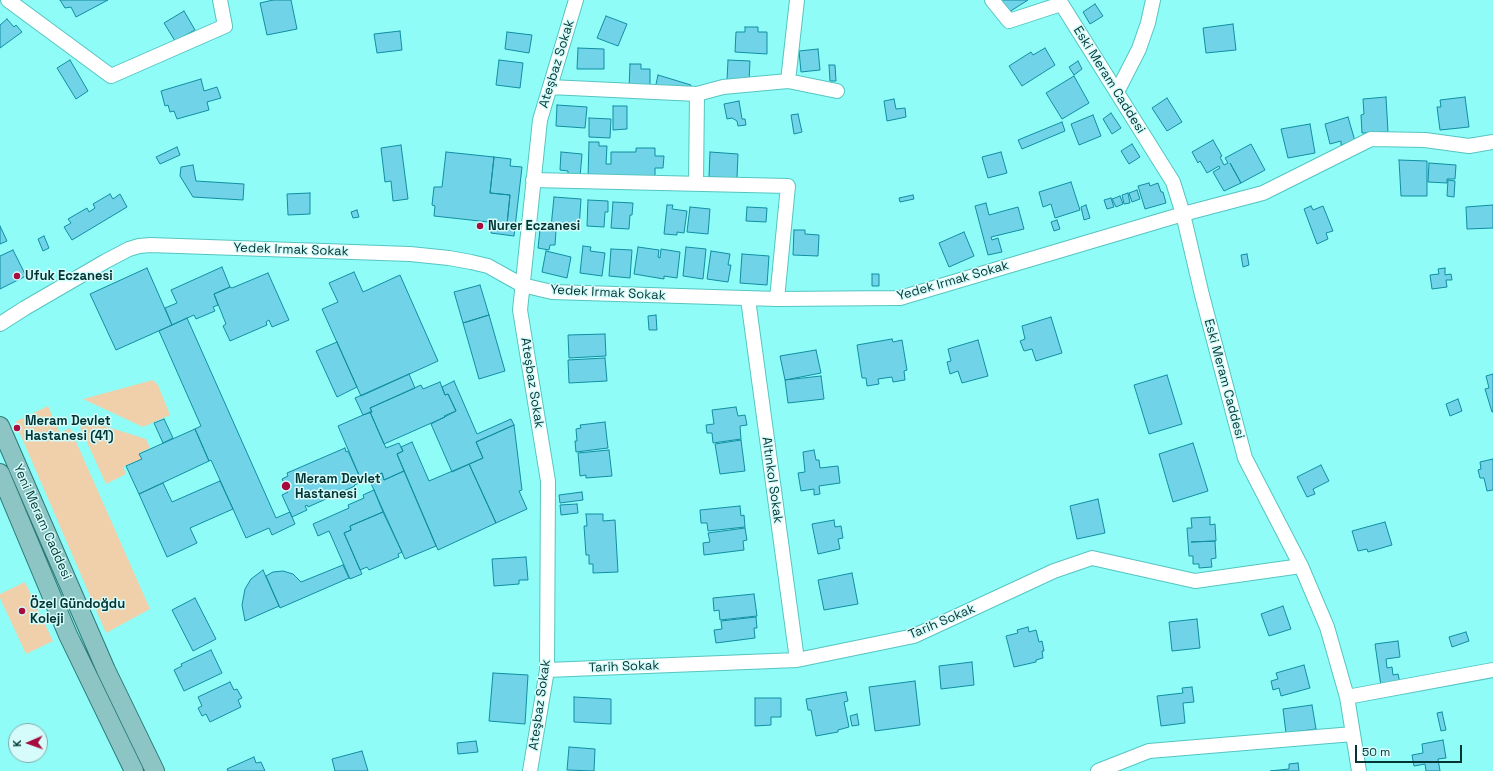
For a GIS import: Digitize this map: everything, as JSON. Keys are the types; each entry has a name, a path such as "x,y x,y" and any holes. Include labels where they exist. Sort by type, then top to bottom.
{"main road":[{"name":"Yeni Meram Caddesi","path":"0,426 106,670 155,771"},
{"name":"Yeni Meram Caddesi","path":"0,473 76,654 134,771"}],"street":[{"path":"8,0 111,76 225,26 220,0"},
{"name":"Ateşbaz Sokak","path":"530,771 547,670 548,481 520,310 540,120 576,0"},
{"path":"788,81 797,0"},
{"path":"992,0 1009,21 1060,2"},
{"path":"1117,92 1139,49 1148,22 1153,0"},
{"name":"Eski Meram Caddesi","path":"1060,2 1173,182 1183,214 1202,295 1245,458 1301,566 1327,627 1347,697 1359,771"},
{"path":"550,87 697,94 723,87 788,81 837,91"},
{"path":"696,184 697,94"},
{"name":"Yedek Irmak Sokak","path":"0,324 106,261 129,249 145,245 425,255 488,266 522,285 552,292 748,299 900,298 1183,214 1263,193 1371,139 1425,140 1469,146 1493,142"},
{"path":"534,180 788,186 777,299"},
{"name":"Altınkol Sokak","path":"748,299 796,660"},
{"name":"Tarih Sokak","path":"547,670 796,660 914,636 1054,571 1092,558 1195,581 1301,566"},
{"path":"1347,697 1493,670"},
{"path":"1098,771 1149,751 1353,734"}],"shaded area":[{"path":"153,380 158,385 170,415 143,427 83,399"},
{"path":"48,406 60,433 70,428 150,609 106,633 15,422"},
{"path":"92,422 146,439 150,448 139,453 141,459 123,467 126,474 106,484 80,427"},
{"path":"25,582 53,641 26,654 0,598 0,594"}],"building":[{"path":"60,0 108,0 76,17 71,7 65,8"},
{"path":"273,0 291,0 297,29 267,35 260,3"},
{"path":"1001,0 1028,0 1009,12"},
{"path":"1095,4 1103,16 1090,24 1083,12"},
{"path":"184,11 195,30 175,41 164,23"},
{"path":"606,16 627,24 618,46 597,38"},
{"path":"7,19 14,27 16,25 22,32 0,48 0,25"},
{"path":"1233,24 1236,50 1206,53 1203,28"},
{"path":"745,27 758,27 758,32 767,32 767,54 735,52 736,32 745,32"},
{"path":"400,31 402,50 377,53 374,34"},
{"path":"507,32 532,35 529,53 505,49"},
{"path":"578,48 604,49 604,69 577,69"},
{"path":"1045,48 1055,65 1022,86 1009,66 1031,52 1033,55"},
{"path":"818,49 820,70 801,72 799,51"},
{"path":"70,60 88,91 76,99 57,68"},
{"path":"499,60 523,63 520,88 496,85"},
{"path":"728,60 750,61 749,81 727,80"},
{"path":"1078,61 1082,69 1074,75 1069,67"},
{"path":"630,64 641,64 641,69 650,69 650,90 629,89"},
{"path":"829,65 835,65 836,81 830,81"},
{"path":"658,75 691,85 689,91 655,89"},
{"path":"1074,76 1089,103 1062,119 1046,93"},
{"path":"201,79 204,91 217,87 221,98 207,102 209,110 177,119 174,111 170,112 168,105 165,106 161,91"},
{"path":"1386,97 1388,132 1362,133 1361,115 1364,114 1363,99"},
{"path":"1465,97 1469,127 1440,130 1437,107 1441,107 1440,100"},
{"path":"1167,98 1182,122 1167,131 1152,108"},
{"path":"894,99 896,109 905,108 906,117 887,121 884,101"},
{"path":"739,101 742,119 745,119 746,125 738,126 737,121 732,118 727,119 724,104"},
{"path":"557,105 587,107 585,128 556,126"},
{"path":"613,106 627,106 627,129 613,130"},
{"path":"1111,113 1121,128 1112,134 1103,119"},
{"path":"798,114 802,132 794,134 791,115"},
{"path":"1093,115 1101,136 1079,145 1071,124"},
{"path":"1348,117 1355,141 1341,145 1341,141 1330,144 1325,124"},
{"path":"589,118 611,119 610,138 589,137"},
{"path":"1062,122 1065,131 1022,149 1018,140"},
{"path":"1310,124 1315,153 1288,158 1281,129"},
{"path":"1213,140 1222,156 1220,157 1224,165 1228,163 1225,158 1251,144 1265,170 1224,191 1213,172 1220,168 1219,166 1207,173 1200,161 1198,163 1192,152"},
{"path":"589,142 599,142 599,146 607,146 606,164 611,164 611,152 636,152 636,148 655,148 655,156 664,156 663,168 655,168 655,177 588,179"},
{"path":"1132,144 1140,157 1129,164 1121,151"},
{"path":"401,145 408,199 393,201 391,181 385,182 381,148"},
{"path":"177,147 180,155 160,164 156,157"},
{"path":"446,152 494,157 490,193 510,195 507,224 434,216 435,206 432,205 434,187 442,187"},
{"path":"561,152 582,154 580,177 568,176 568,171 560,170"},
{"path":"710,152 738,154 737,178 709,177"},
{"path":"1001,152 1007,173 988,178 982,157"},
{"path":"494,157 511,159 510,166 522,167 514,236 491,233 492,223 507,224 510,195 490,193"},
{"path":"1399,160 1427,161 1427,196 1401,196"},
{"path":"1429,163 1456,165 1455,179 1447,179 1447,183 1428,182"},
{"path":"193,165 196,181 244,184 243,200 193,197 180,176 181,167"},
{"path":"1448,180 1455,181 1454,197 1447,196"},
{"path":"1071,182 1080,210 1055,218 1051,204 1043,207 1039,192"},
{"path":"1149,183 1150,186 1158,183 1161,192 1163,192 1166,203 1145,209 1138,186"},
{"path":"1137,190 1140,199 1132,202 1129,193"},
{"path":"310,193 310,214 288,215 287,194"},
{"path":"1128,193 1130,203 1124,204 1122,195"},
{"path":"110,194 113,199 120,194 127,207 72,240 64,227 71,223 68,219 87,208 89,212 95,208 93,204"},
{"path":"913,195 914,199 900,202 899,198"},
{"path":"1120,196 1123,204 1116,207 1112,199"},
{"path":"554,197 581,199 579,229 551,227"},
{"path":"1111,198 1114,207 1107,209 1104,200"},
{"path":"588,200 608,201 608,212 605,212 604,227 587,226"},
{"path":"613,202 633,203 629,229 611,228"},
{"path":"986,203 989,215 1018,207 1024,229 991,237 992,240 998,238 1002,252 988,255 975,206"},
{"path":"667,205 673,205 672,209 687,211 684,233 677,232 677,235 664,234"},
{"path":"1086,205 1090,218 1084,220 1081,207"},
{"path":"1493,205 1493,228 1467,229 1466,207"},
{"path":"1311,206 1313,210 1323,206 1333,231 1326,233 1328,239 1317,244 1304,209"},
{"path":"690,207 710,209 708,234 687,232"},
{"path":"747,207 767,208 766,222 746,221"},
{"path":"357,210 359,217 353,218 351,212"},
{"path":"1057,220 1060,229 1054,231 1051,222"},
{"path":"0,226 7,241 0,244"},
{"path":"540,230 556,231 555,245 550,245 549,250 538,248"},
{"path":"794,230 805,230 805,234 819,235 818,256 793,255"},
{"path":"964,232 974,256 949,267 939,243"},
{"path":"44,236 49,248 43,251 38,239"},
{"path":"583,246 591,247 590,251 605,253 602,276 580,273"},
{"path":"638,247 659,250 658,257 660,258 661,249 680,252 677,278 664,276 664,279 634,274"},
{"path":"686,247 706,249 703,279 683,276"},
{"path":"611,249 632,250 630,278 609,276"},
{"path":"13,250 26,276 0,289 0,256"},
{"path":"546,251 571,257 567,278 542,272"},
{"path":"711,251 730,254 728,265 731,265 728,282 707,279"},
{"path":"742,254 769,256 767,285 740,283"},
{"path":"1247,254 1249,265 1243,267 1241,255"},
{"path":"222,267 230,287 214,294 218,305 213,307 215,311 196,319 194,315 172,325 165,308 177,303 171,290"},
{"path":"147,268 172,325 116,350 90,294"},
{"path":"1445,268 1445,275 1451,274 1452,280 1446,280 1447,287 1432,289 1430,275 1439,274 1438,269"},
{"path":"354,272 363,292 400,275 438,361 361,396 322,309 338,302 329,283"},
{"path":"268,273 289,320 272,327 269,320 266,322 267,325 230,341 223,326 226,324 214,294"},
{"path":"872,274 879,274 879,286 872,286"},
{"path":"480,285 489,315 463,323 454,292"},
{"path":"489,315 505,371 479,379 463,323"},
{"path":"656,315 657,330 649,330 648,316"},
{"path":"1051,317 1062,353 1036,361 1032,349 1024,351 1020,341 1025,339 1022,326"},
{"path":"187,318 276,518 290,512 295,524 272,535 269,528 246,538 211,460 209,461 195,429 201,426 159,331"},
{"path":"605,334 606,356 569,358 568,335"},
{"path":"892,339 893,342 902,340 907,370 904,371 905,380 893,382 892,377 878,379 879,384 867,386 866,378 862,378 857,345"},
{"path":"978,340 988,376 962,383 958,371 950,374 947,362 951,361 948,349"},
{"path":"337,342 357,387 337,397 316,351"},
{"path":"816,350 821,373 785,380 780,356"},
{"path":"605,358 607,381 569,383 568,360"},
{"path":"409,374 415,388 370,408 372,412 363,415 355,398"},
{"path":"1493,374 1492,412 1485,389 1489,388 1486,376"},
{"path":"1167,375 1182,424 1149,434 1134,385"},
{"path":"821,376 824,399 788,403 785,380"},
{"path":"454,381 477,434 511,419 514,425 476,442 483,458 452,472 431,424 456,411 448,394 445,395 442,387"},
{"path":"440,382 445,395 448,394 456,411 384,444 370,412 372,412 370,408 421,385 423,389"},
{"path":"1458,399 1462,411 1450,416 1446,404"},
{"path":"736,407 738,416 745,415 747,425 740,426 741,439 713,443 712,433 707,433 706,425 714,424 712,410"},
{"path":"370,412 386,448 399,443 403,451 397,454 404,471 384,480 382,473 362,482 338,426"},
{"path":"164,419 173,438 163,443 154,423"},
{"path":"605,422 608,448 576,452 576,429 581,428 580,425"},
{"path":"514,425 522,490 519,491 527,509 496,523 469,464 483,458 476,442"},
{"path":"195,429 209,461 139,494 126,466 142,459 139,454"},
{"path":"741,440 745,471 720,474 715,444"},
{"path":"412,442 429,481 469,464 496,523 438,550 397,454 403,451 401,447"},
{"path":"1193,443 1208,491 1173,502 1159,454"},
{"path":"345,448 346,452 348,451 362,482 308,507 307,505 305,506 307,510 292,517 282,495 288,492 282,479 288,476 287,473"},
{"path":"609,450 612,476 586,478 586,475 580,476 578,453"},
{"path":"814,450 816,460 819,460 820,468 838,466 840,483 819,486 820,494 814,495 814,489 801,491 798,473 805,472 803,452"},
{"path":"1493,459 1493,490 1487,491 1484,478 1480,478 1478,470 1481,469 1480,462"},
{"path":"1321,465 1329,481 1313,489 1315,494 1307,497 1297,477"},
{"path":"404,471 436,546 405,559 369,479 382,473 384,480"},
{"path":"220,481 233,509 190,528 197,543 167,557 139,494 163,483 172,502"},
{"path":"374,490 383,512 350,526 351,530 344,533 362,574 350,579 329,531 318,536 313,524 349,508 348,505 364,498 363,495"},
{"path":"582,492 583,500 560,503 559,495"},
{"path":"1098,499 1105,533 1077,539 1070,506"},
{"path":"577,504 578,513 561,515 560,505"},
{"path":"740,506 741,516 744,515 745,527 708,531 707,523 701,523 700,510"},
{"path":"383,512 402,552 398,554 399,557 369,570 367,567 360,570 344,533 351,530 350,526"},
{"path":"586,514 603,514 603,521 615,520 618,572 593,573 593,564 589,564 589,555 586,555 584,526 587,526"},
{"path":"1210,517 1210,525 1215,524 1216,558 1211,559 1212,567 1199,568 1199,564 1193,564 1193,556 1189,556 1187,528 1192,528 1191,518"},
{"path":"834,520 835,527 841,526 843,538 838,539 840,549 818,554 812,524"},
{"path":"1385,522 1392,545 1368,552 1367,549 1358,551 1352,531"},
{"path":"745,528 747,540 743,541 744,550 704,555 703,543 710,542 708,533"},
{"path":"526,557 528,580 519,580 519,584 494,586 492,559"},
{"path":"343,565 349,578 280,608 266,576 273,572 283,571 293,574 301,582"},
{"path":"263,570 279,606 245,621 242,605 245,589 251,579"},
{"path":"852,573 858,604 824,610 818,580"},
{"path":"754,594 757,616 720,620 719,610 714,611 713,598"},
{"path":"195,598 216,639 193,651 172,610"},
{"path":"1283,606 1291,629 1269,636 1261,614"},
{"path":"756,617 757,628 754,628 755,638 716,643 714,630 722,629 721,621"},
{"path":"1197,619 1200,648 1172,651 1169,622"},
{"path":"1028,627 1029,632 1036,630 1039,642 1042,641 1044,651 1042,651 1043,658 1036,660 1036,662 1014,667 1006,636 1018,633 1017,630"},
{"path":"1466,632 1469,641 1452,647 1449,637"},
{"path":"1398,641 1400,657 1386,659 1387,668 1392,667 1393,675 1398,674 1400,683 1381,686 1375,644"},
{"path":"211,650 222,673 184,691 174,670 182,666 181,664"},
{"path":"972,662 974,685 941,689 939,666"},
{"path":"1304,665 1310,688 1281,696 1279,688 1273,690 1271,681 1278,679 1276,673"},
{"path":"493,673 528,675 525,724 489,721"},
{"path":"915,681 920,725 875,731 869,687"},
{"path":"230,682 234,690 237,689 242,698 238,700 241,707 210,722 206,714 202,716 198,708 202,706 198,697"},
{"path":"1192,687 1194,702 1183,703 1185,723 1161,726 1157,696 1183,693 1182,688"},
{"path":"846,692 848,701 844,702 849,727 838,730 838,732 816,736 811,710 808,710 806,699"},
{"path":"574,697 611,699 611,724 574,722"},
{"path":"755,698 781,698 781,717 771,717 771,725 755,726"},
{"path":"1312,705 1316,729 1286,733 1283,709"},
{"path":"1442,712 1446,730 1441,731 1437,713"},
{"path":"857,714 859,725 852,726 850,716"},
{"path":"1443,740 1446,758 1438,759 1440,771 1426,771 1425,764 1414,766 1412,755 1423,753 1422,744"},
{"path":"476,741 478,752 458,754 457,743"},
{"path":"569,747 595,749 594,771 567,770"},
{"path":"362,751 368,771 335,771 332,759"},
{"path":"254,757 256,763 261,762 265,771 228,771 227,769"},
{"path":"1298,763 1299,771 1270,771 1289,769 1289,764"}],"place":[{"name":"Nurer Eczanesi","path":"480,226"},
{"name":"Ufuk Eczanesi","path":"17,276"},
{"name":"Meram Devlet Hastanesi (41)","path":"17,428"},
{"name":"Meram Devlet Hastanesi","path":"286,486"},
{"name":"Özel Gündoğdu Koleji","path":"22,611"}]}
